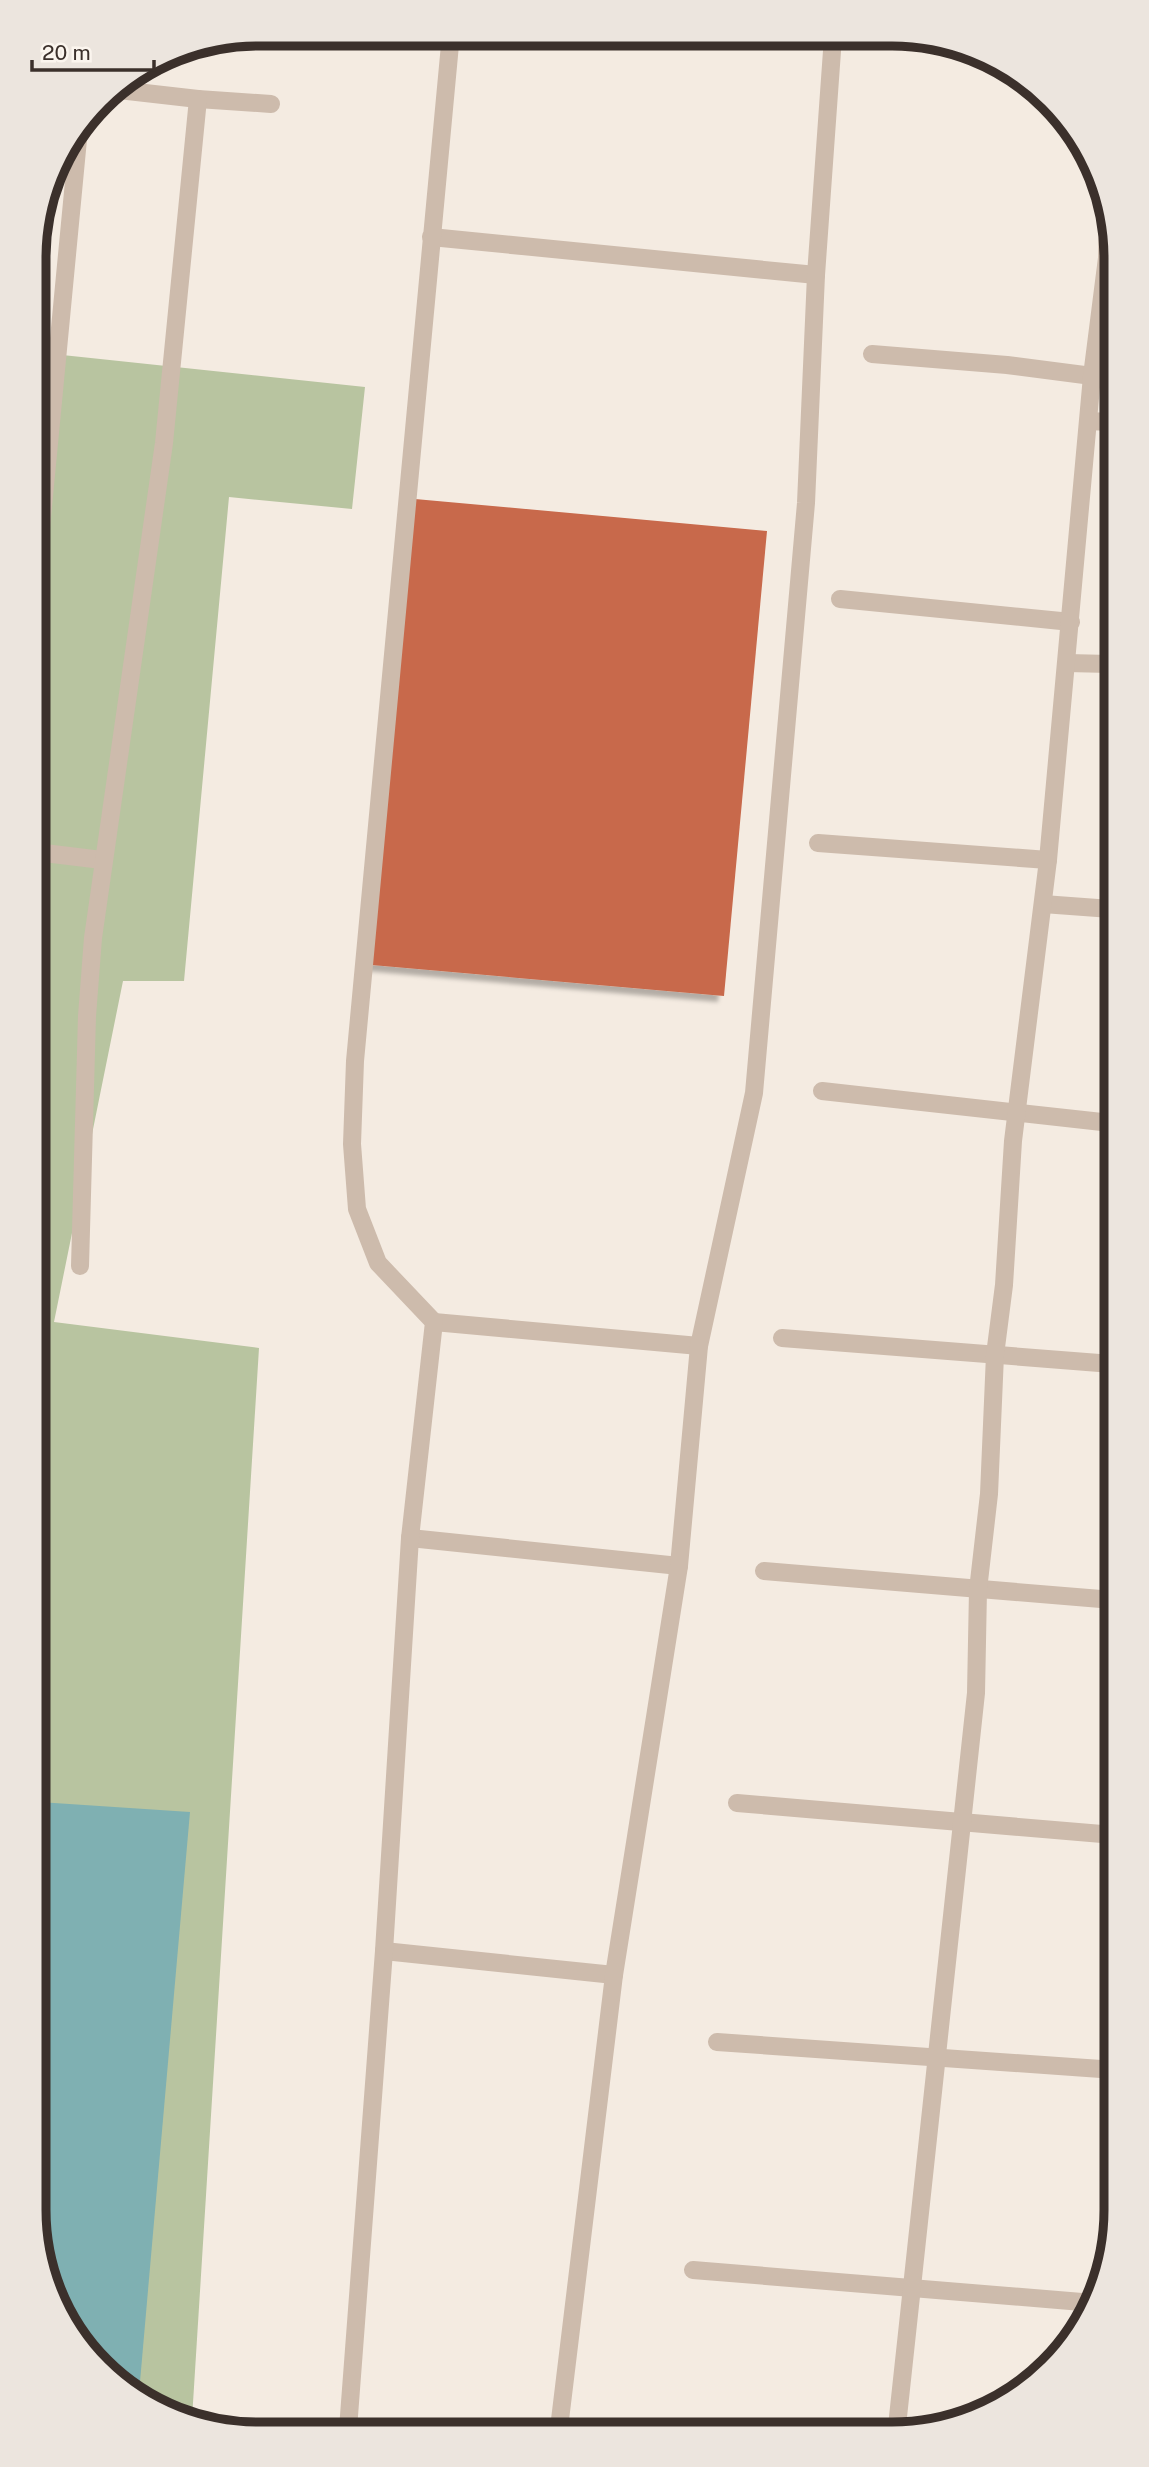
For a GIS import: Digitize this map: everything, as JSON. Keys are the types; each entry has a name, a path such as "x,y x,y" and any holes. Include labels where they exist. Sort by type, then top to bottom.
{"street":[{"path":"450,46 355,1061 352,1144 357,1209 378,1263 433,1322 699,1346"},
{"path":"560,2422 614,1975 678,1566 699,1346 754,1093 806,503 816,275 832,46"},
{"path":"126,91 271,104"},
{"path":"80,1266 87,1016 93,938 102,860 164,443 198,99"},
{"path":"46,476 77,146"},
{"path":"431,237 816,275"},
{"path":"897,2422 976,1693 978,1590 989,1494 995,1355 1004,1285 1016,1114 1048,860 1092,376 1104,282"},
{"path":"872,354 1007,365 1092,376"},
{"path":"1089,421 1104,422"},
{"path":"840,599 1071,622"},
{"path":"1067,663 1104,664"},
{"path":"818,843 1048,860"},
{"path":"46,853 102,860"},
{"path":"1043,904 1104,908"},
{"path":"822,1091 1104,1123"},
{"path":"349,2422 384,1951 410,1538 433,1322"},
{"path":"782,1338 1103,1363"},
{"path":"410,1538 678,1566"},
{"path":"764,1571 1103,1599"},
{"path":"737,1803 1103,1834"},
{"path":"384,1951 614,1975"},
{"path":"717,2042 1103,2069"},
{"path":"693,2270 1082,2302"}],"green space":[{"path":"46,353 365,387 352,509 229,497 184,981 123,981 54,1322 259,1348 193,2411 164,2400 140,2386 98,2349 81,2327 67,2303 53,2265 45,2210"}],"water":[{"path":"45,1802 190,1812 140,2386 98,2349 81,2327 62,2291 47,2238"}],"building":[{"path":"415,499 767,531 724,996 372,965"}]}
